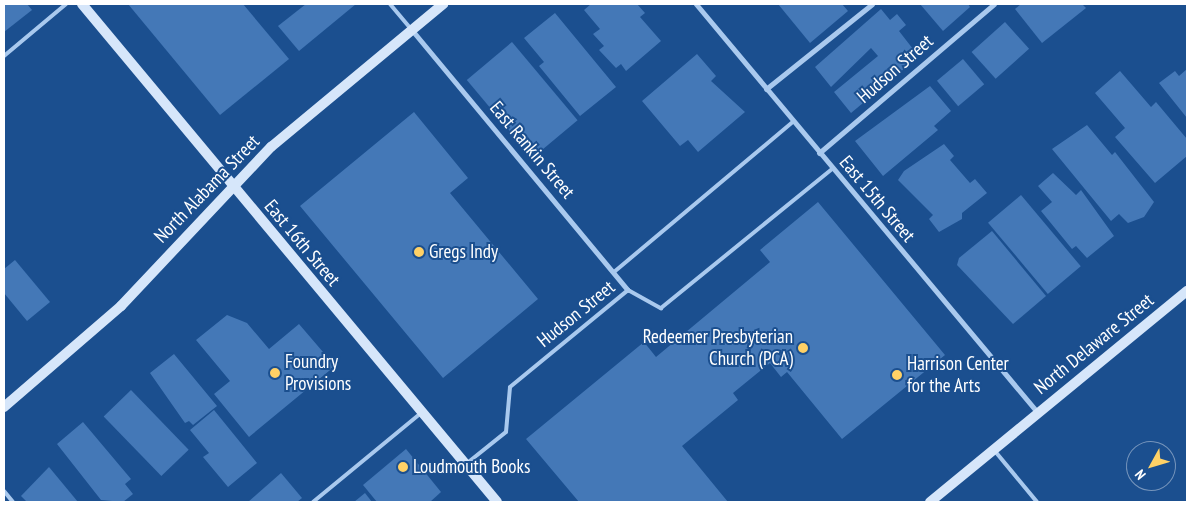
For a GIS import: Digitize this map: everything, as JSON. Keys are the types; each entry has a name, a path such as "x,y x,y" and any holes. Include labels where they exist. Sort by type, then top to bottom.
{"main road":[{"name":"East 16th Street","path":"82,4 497,502"},
{"name":"North Alabama Street","path":"4,407 121,306 231,185 443,4"},
{"name":"North Delaware Street","path":"930,502 1187,290"}],"street":[{"name":"East 15th Street","path":"696,4 1038,413"},
{"path":"766,89 872,4"},
{"name":"Hudson Street","path":"819,153 991,5"},
{"name":"East Rankin Street","path":"411,30 628,290"}],"lane":[{"path":"4,56 66,4"},
{"path":"390,4 411,30"},
{"path":"614,272 793,122"},
{"name":"Hudson Street","path":"466,465 506,432 510,387 628,290 661,308 832,168"},
{"path":"313,502 421,413"},
{"path":"994,450 1038,502"},
{"path":"4,491 14,502"}],"building":[{"path":"4,4 27,4 32,10 4,32"},
{"path":"128,4 243,4 289,59 220,115"},
{"path":"306,4 356,4 299,51 278,26"},
{"path":"591,4 637,4 645,13 640,17 661,41 626,71 621,64 616,68 599,50 604,46 593,34 600,29 584,10"},
{"path":"778,4 842,4 848,11 810,43"},
{"path":"920,4 968,4 970,7 943,31"},
{"path":"1021,4 1082,4 1086,8 1042,43 1015,9"},
{"path":"881,9 890,20 897,14 906,25 899,31 913,49 904,56 911,63 851,113 834,92 878,56 871,48 831,87 815,67"},
{"path":"555,13 616,87 580,116 539,66 544,62 524,38"},
{"path":"1005,22 1029,49 996,79 972,52"},
{"path":"512,42 578,120 532,158 467,80"},
{"path":"697,54 716,76 711,81 745,112 698,152 688,140 680,146 642,101"},
{"path":"963,59 984,84 958,106 937,81"},
{"path":"1187,69 1187,118 1159,83 1175,71 1179,76"},
{"path":"1120,71 1151,107 1156,102 1187,139 1187,156 1155,183 1115,137 1125,128 1095,93"},
{"path":"930,86 951,111 934,126 938,130 883,176 855,141"},
{"name":"Gregs Indy","path":"414,112 468,178 450,193 538,299 443,378 300,206"},
{"path":"1087,125 1112,155 1115,152 1154,202 1144,217 1128,223 1119,214 1111,221 1052,149"},
{"path":"944,144 954,156 950,160 970,183 975,179 987,193 962,213 962,219 939,232 929,219 933,215 898,180 904,171"},
{"path":"1053,173 1076,195 1081,190 1114,236 1087,258 1076,246 1072,249 1041,211 1052,202 1038,186"},
{"path":"1021,195 1081,266 1048,294 988,223"},
{"name":"Redeemer Presbyterian Church (PCA)","path":"818,202 945,355 842,439 787,372 781,377 770,363 733,393 738,400 682,446 728,502 579,502 526,439 644,342 656,357 770,262 760,250"},
{"path":"992,231 1046,296 1013,324 957,265 959,258"},
{"path":"15,260 50,302 27,321 4,293 4,269"},
{"name":"Foundry Provisions","path":"227,315 247,323 269,349 299,324 335,366 249,437 214,394 230,381 196,340"},
{"path":"174,354 217,406 193,425 189,421 185,423 150,373"},
{"path":"131,390 189,450 161,476 104,416"},
{"path":"214,410 257,463 228,487 203,457 209,453 190,430"},
{"path":"83,422 131,479 125,484 133,494 123,502 101,500 57,444"},
{"name":"Loudmouth Books","path":"406,449 441,492 430,502 377,502 363,485"},
{"path":"49,467 78,502 27,502 21,496"},
{"path":"281,473 302,498 297,502 248,502"},
{"path":"365,493 372,502 354,502"}],"place":[{"name":"Gregs Indy","path":"419,252"},
{"name":"Redeemer Presbyterian Church (PCA)","path":"803,348"},
{"name":"Foundry Provisions","path":"275,373"},
{"name":"Harrison Center for the Arts","path":"897,375"},
{"name":"Loudmouth Books","path":"403,467"}]}
